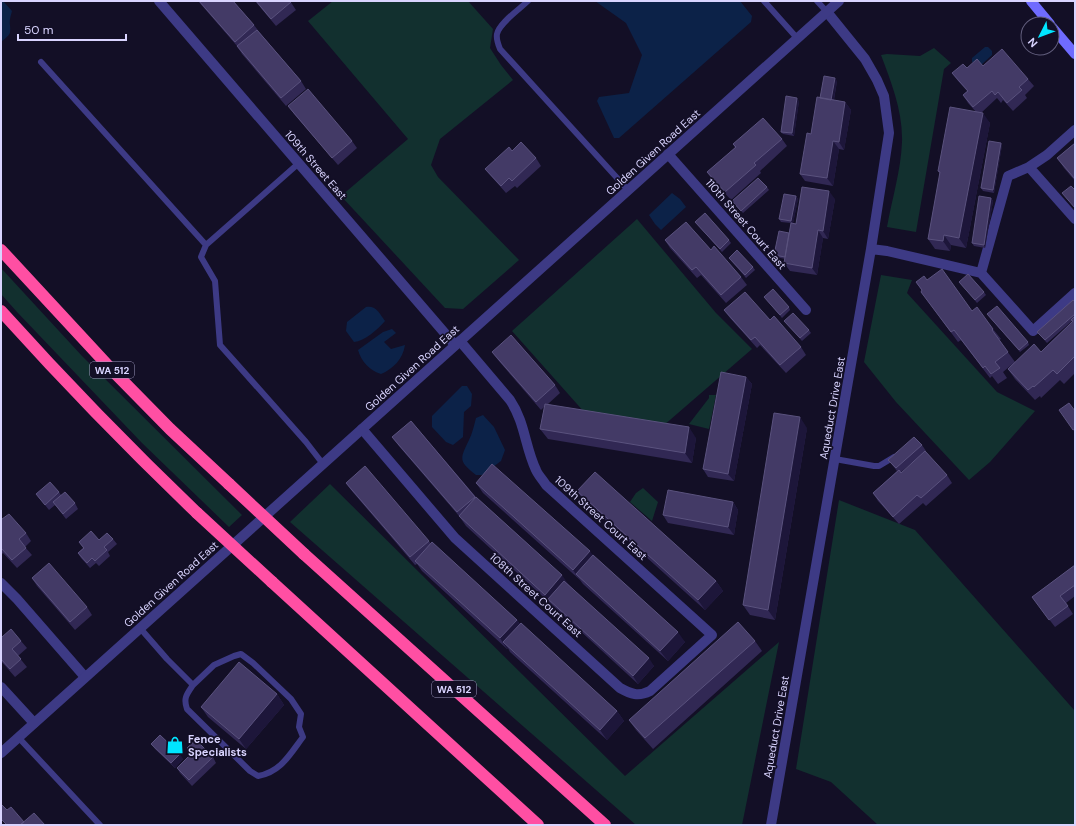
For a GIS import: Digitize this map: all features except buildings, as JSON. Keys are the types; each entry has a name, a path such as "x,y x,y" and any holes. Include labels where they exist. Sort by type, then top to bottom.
{"highway":[{"name":"WA 512","path":"1,250 113,371 170,429 304,554 605,825"},
{"path":"1,311 40,355 128,446 197,513 538,825"}],"main road":[{"path":"1031,1 1043,16"},
{"path":"1060,36 1075,54"}],"street":[{"name":"109th Street East","path":"159,1 298,164 458,343"},
{"name":"Golden Given Road East","path":"1,753 839,1"},
{"name":"Aqueduct Drive East","path":"771,825 888,148 889,133 884,96 877,80 865,59 827,12"},
{"path":"981,273 1008,176 1029,167 1047,155 1075,130"},
{"name":"110th Street Court East","path":"668,154 806,310"},
{"path":"1029,167 1075,219"},
{"path":"871,249 887,251 981,273 1033,331 1075,293"},
{"name":"109th Street Court East","path":"458,343 510,400 516,409 536,470 546,485 712,635"},
{"name":"108th Street Court East","path":"362,429 456,538 620,688 630,694 637,695 650,691 712,635"},
{"path":"1,582 17,598 85,677"},
{"path":"1,687 34,723"}],"lane":[{"path":"528,1 502,24 497,32 496,39 500,49 628,190"},
{"path":"764,1 797,38"},
{"path":"817,1 827,12"},
{"path":"41,62 206,245"},
{"path":"298,164 206,245 201,257 215,281 220,345 306,442 323,464"},
{"path":"835,459 879,466 895,456"},
{"path":"140,628 167,659 193,685"},
{"path":"241,654 253,663 291,699 301,714 299,727 302,737 285,761 273,772 258,776 250,771 186,709 184,703 185,697 193,685 214,665 241,654"},
{"path":"18,737 100,825"}],"green space":[{"path":"333,1 468,1 493,29 490,48 513,80 440,139 431,165 438,177 519,260 463,309 445,308 341,196 408,139 308,21"},
{"path":"934,48 951,63 944,69 916,232 887,227 900,163 902,130 896,97 881,55 920,56"},
{"path":"637,219 716,313 752,349 663,426 585,413 512,331"},
{"path":"1,268 82,356 242,515 229,527 142,443 1,294"},
{"path":"881,275 912,280 907,293 997,392 1035,411 990,462 969,480 896,402 864,362"},
{"path":"709,395 716,395 709,429 689,424 709,398"},
{"path":"330,484 625,776 779,642 742,825 636,825 290,522"},
{"path":"643,488 658,502 652,521 630,502 636,493"},
{"path":"839,500 915,530 1075,711 1075,825 878,825 831,782 796,769"}],"water":[{"path":"1,1 3,1 12,11 10,33 1,42"},
{"path":"595,1 740,1 752,16 751,22 619,138 614,138 597,101 599,97 629,93 642,55 626,23"},
{"path":"985,47 988,47 992,51 992,55 980,66 976,65 972,62 972,58"},
{"path":"672,193 680,199 686,207 661,230 649,215"},
{"path":"366,307 372,307 375,309 385,321 367,337 354,342 346,331 347,322"},
{"path":"392,329 396,333 384,342 391,349 405,345 404,350 400,359 390,369 381,374 377,373 366,365 358,350 383,332"},
{"path":"462,386 467,386 472,394 471,406 464,412 463,437 453,445 446,442 432,427 432,416"},
{"path":"483,415 494,427 505,450 501,461 482,475 476,475 466,466 462,459 476,418"}],"place":[{"name":"Fence Specialists","path":"175,745"}]}
